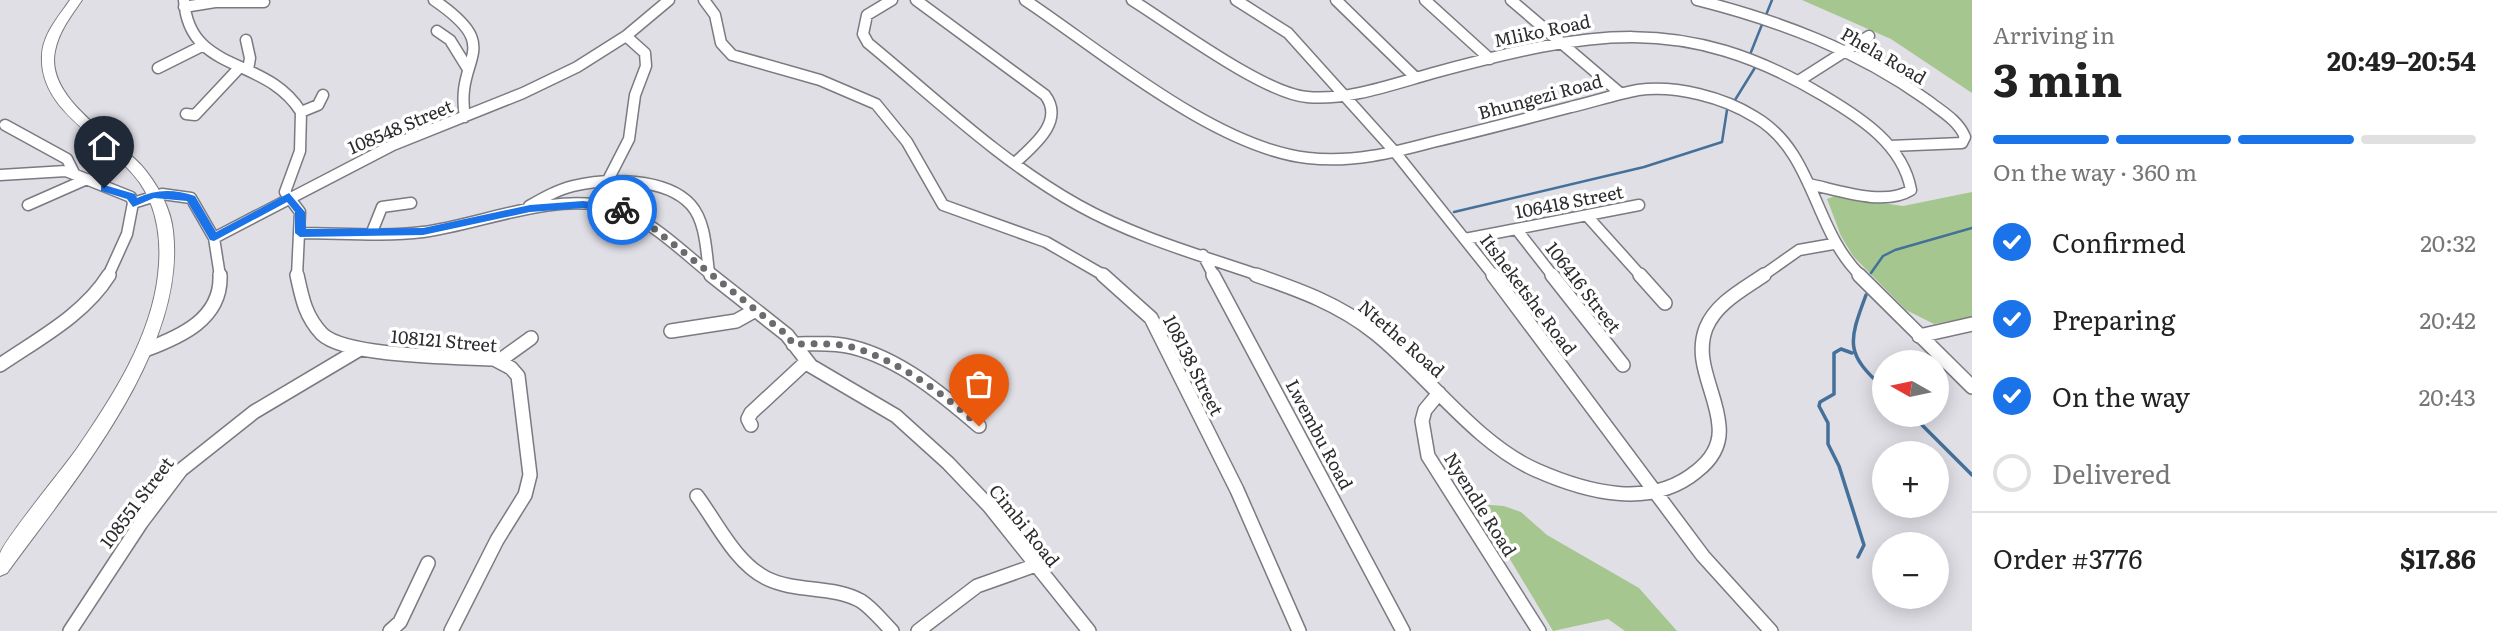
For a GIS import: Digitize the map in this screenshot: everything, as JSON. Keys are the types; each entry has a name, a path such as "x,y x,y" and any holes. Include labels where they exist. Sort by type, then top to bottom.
{"street":[{"path":"0,567 92,439 145,350 155,319 168,256 166,229 153,194 134,166 54,91 48,65 50,44 57,25 76,0"},
{"path":"434,0 466,24 472,34 473,52 461,97 465,117"},
{"name":"108548 Street","path":"214,237 393,145 548,82 626,36 669,0"},
{"name":"108138 Street","path":"704,0 715,15 721,43 732,55 849,91 876,104 892,122 924,171 932,204 1045,242 1109,279 1143,308 1151,318 1237,490 1300,631"},
{"name":"Ntethe Road","path":"891,0 867,15 863,34 868,43 1016,162 1076,204 1110,220 1336,306 1391,346 1506,453 1549,478 1592,491 1656,494 1701,469 1712,457 1720,434 1717,407 1703,354 1705,331 1711,318 1719,307 1799,250 1833,244"},
{"path":"916,0 1054,105 1047,128 1016,162"},
{"name":"Bhungezi Road","path":"1025,0 1193,114 1254,147 1295,158 1332,161 1395,152 1620,93 1656,89 1705,96 1746,112 1787,144 1809,184 1833,244 1867,285 1972,387"},
{"name":"Mliko Road","path":"1132,0 1278,92 1302,98 1345,95 1560,42 1618,35 1667,39 1736,54 1800,80 1845,109 1890,146 1909,178 1909,194 1885,197 1809,184"},
{"name":"Itsheketshe Road","path":"1236,0 1284,30 1395,152 1465,239 1703,556 1771,631"},
{"path":"1336,0 1416,78"},
{"path":"1425,0 1490,59"},
{"path":"1511,0 1620,93"},
{"name":"Phela Road","path":"1696,0 1768,19 1847,52 1926,100 1961,128 1965,137 1962,143 1951,145 1890,146"},
{"path":"264,2 184,4 188,30 202,46 280,87 301,111 300,151 285,188 289,197"},
{"path":"437,31 450,40 468,69"},
{"path":"607,182 628,139 635,95 646,66 645,53 626,36"},
{"path":"1800,80 1869,36"},
{"path":"190,114 244,69 250,58 246,40"},
{"path":"158,68 202,46"},
{"path":"301,111 318,105 323,95"},
{"path":"5,125 67,159 74,173"},
{"path":"0,175 44,171 74,173 131,197 133,203 120,256 101,289 84,306 0,365"},
{"path":"28,205 87,179"},
{"path":"522,209 571,187 607,182 656,188 686,200 698,216 709,272"},
{"path":"133,203 153,194 179,194 191,198 214,237 221,282 216,302 181,335 145,350"},
{"name":"108121 Street","path":"289,197 300,212 298,280 307,315 324,336 360,349 499,361 512,368 519,379 530,479 526,495 497,540 451,631"},
{"path":"372,232 382,207 411,203"},
{"name":"Cimbi Road","path":"300,233 429,231 522,209 583,205 622,210 647,223 754,312 787,335 818,372 901,420 989,506 1089,631"},
{"name":"106418 Street","path":"1465,239 1639,205"},
{"path":"1588,217 1665,303"},
{"name":"106416 Street","path":"1517,230 1623,365"},
{"name":"Lwembu Road","path":"1203,255 1403,631"},
{"path":"671,331 686,326 742,320 754,312"},
{"path":"1919,336 1972,324"},
{"path":"499,361 531,338"},
{"path":"793,344 862,350 939,391 979,426"},
{"name":"108551 Street","path":"70,631 141,523 181,470 254,412 360,349"},
{"path":"751,425 748,419 751,413 807,362"},
{"name":"Nyendle Road","path":"1439,393 1424,410 1422,421 1428,456 1538,631"},
{"path":"697,496 740,554 761,575 785,584 852,597 866,606 892,631"},
{"path":"390,631 400,622 428,563"},
{"path":"918,631 977,586 1036,565"}],"green space":[{"path":"1802,0 1972,0 1972,93 1891,39"},
{"path":"1972,192 1972,317 1934,324 1906,310 1853,256 1841,236 1827,199 1835,196 1903,206"},
{"path":"1477,504 1504,506 1521,512 1547,535 1639,588 1677,631 1625,631 1608,619 1553,631"}],"waterway":[{"path":"1766,15 1772,0"},
{"path":"1751,52 1763,22"},
{"path":"1735,100 1756,66"},
{"path":"1454,212 1644,167 1722,142 1727,110"},
{"path":"1871,273 1883,256 1895,250 1972,228"},
{"path":"1866,295 1856,325 1854,347 1857,357 1872,377"},
{"path":"1852,353 1841,349 1834,353 1834,394 1820,402 1819,406 1828,423 1828,444 1839,466 1864,545 1858,557"},
{"path":"1924,427 1972,475"}],"way so far":[{"path":"622,210 647,223 712,274 754,312 787,335 793,344 862,350 939,391 979,426"}],"route":[{"path":"104,188 131,197 133,203 153,194 179,194 191,198 214,237 289,197 300,212 300,233 423,232 530,208 583,205 622,210"}]}
